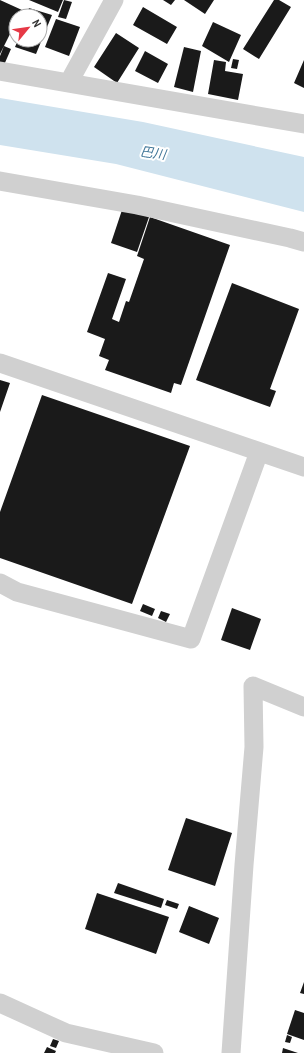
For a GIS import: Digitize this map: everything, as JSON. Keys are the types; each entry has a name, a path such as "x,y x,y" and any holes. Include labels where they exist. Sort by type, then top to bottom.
{"street":[{"path":"69,82 112,1"},
{"path":"0,71 304,124"},
{"path":"0,181 137,205 304,242"},
{"path":"0,362 304,467"},
{"path":"0,583 17,592 191,639 259,452"},
{"path":"231,1053 254,747 253,686 304,707"},
{"path":"0,1003 66,1033 154,1053"}],"water":[{"name":"巴川","path":"0,98 143,122 304,157 304,212 116,164 0,145"}],"building":[{"path":"0,0 18,8 8,8 8,38 0,54"},
{"path":"29,0 63,0 58,12"},
{"path":"64,0 72,2 66,19 58,17"},
{"path":"163,0 175,0 171,5"},
{"path":"184,0 214,0 205,14"},
{"path":"274,0 279,0 291,7 259,59 243,49"},
{"path":"143,7 177,27 167,44 133,25"},
{"path":"48,14 52,15 48,25"},
{"path":"56,19 80,27 69,56 48,48 48,39"},
{"path":"213,22 241,35 229,62 202,46"},
{"path":"116,33 139,48 117,83 94,67"},
{"path":"4,46 11,49 4,65 0,63 0,56"},
{"path":"184,47 201,51 193,92 174,87"},
{"path":"18,48 38,48 36,54"},
{"path":"145,51 168,64 158,83 135,71"},
{"path":"233,59 239,60 237,69 231,68"},
{"path":"214,60 226,62 225,71 243,74 238,100 208,94"},
{"path":"304,60 304,88 294,83"},
{"path":"123,207 149,217 137,252 111,243"},
{"path":"150,217 230,245 181,385 174,383 171,393 105,370 109,360 99,356 105,339 87,332 108,273 126,279 112,319 119,322 126,301 129,302 144,259 137,256"},
{"path":"232,283 299,309 270,389 276,391 270,407 196,380"},
{"path":"0,380 10,383 0,412"},
{"path":"42,395 190,446 132,604 0,558 0,512"},
{"path":"143,604 155,609 152,616 140,611"},
{"path":"232,608 261,619 250,650 221,640"},
{"path":"161,611 170,614 166,622 158,618"},
{"path":"186,818 232,833 215,886 168,870"},
{"path":"118,883 164,899 161,908 114,893"},
{"path":"97,893 169,917 156,954 85,929"},
{"path":"167,900 179,904 177,909 165,905"},
{"path":"189,906 219,918 209,944 179,932"},
{"path":"304,982 304,994 300,993"},
{"path":"295,1010 304,1013 304,1040 287,1034"},
{"path":"287,1035 292,1037 290,1043 285,1042"},
{"path":"53,1039 59,1041 56,1048 50,1046"},
{"path":"47,1047 56,1051 55,1053 44,1053"},
{"path":"283,1048 298,1053 282,1053"}]}
